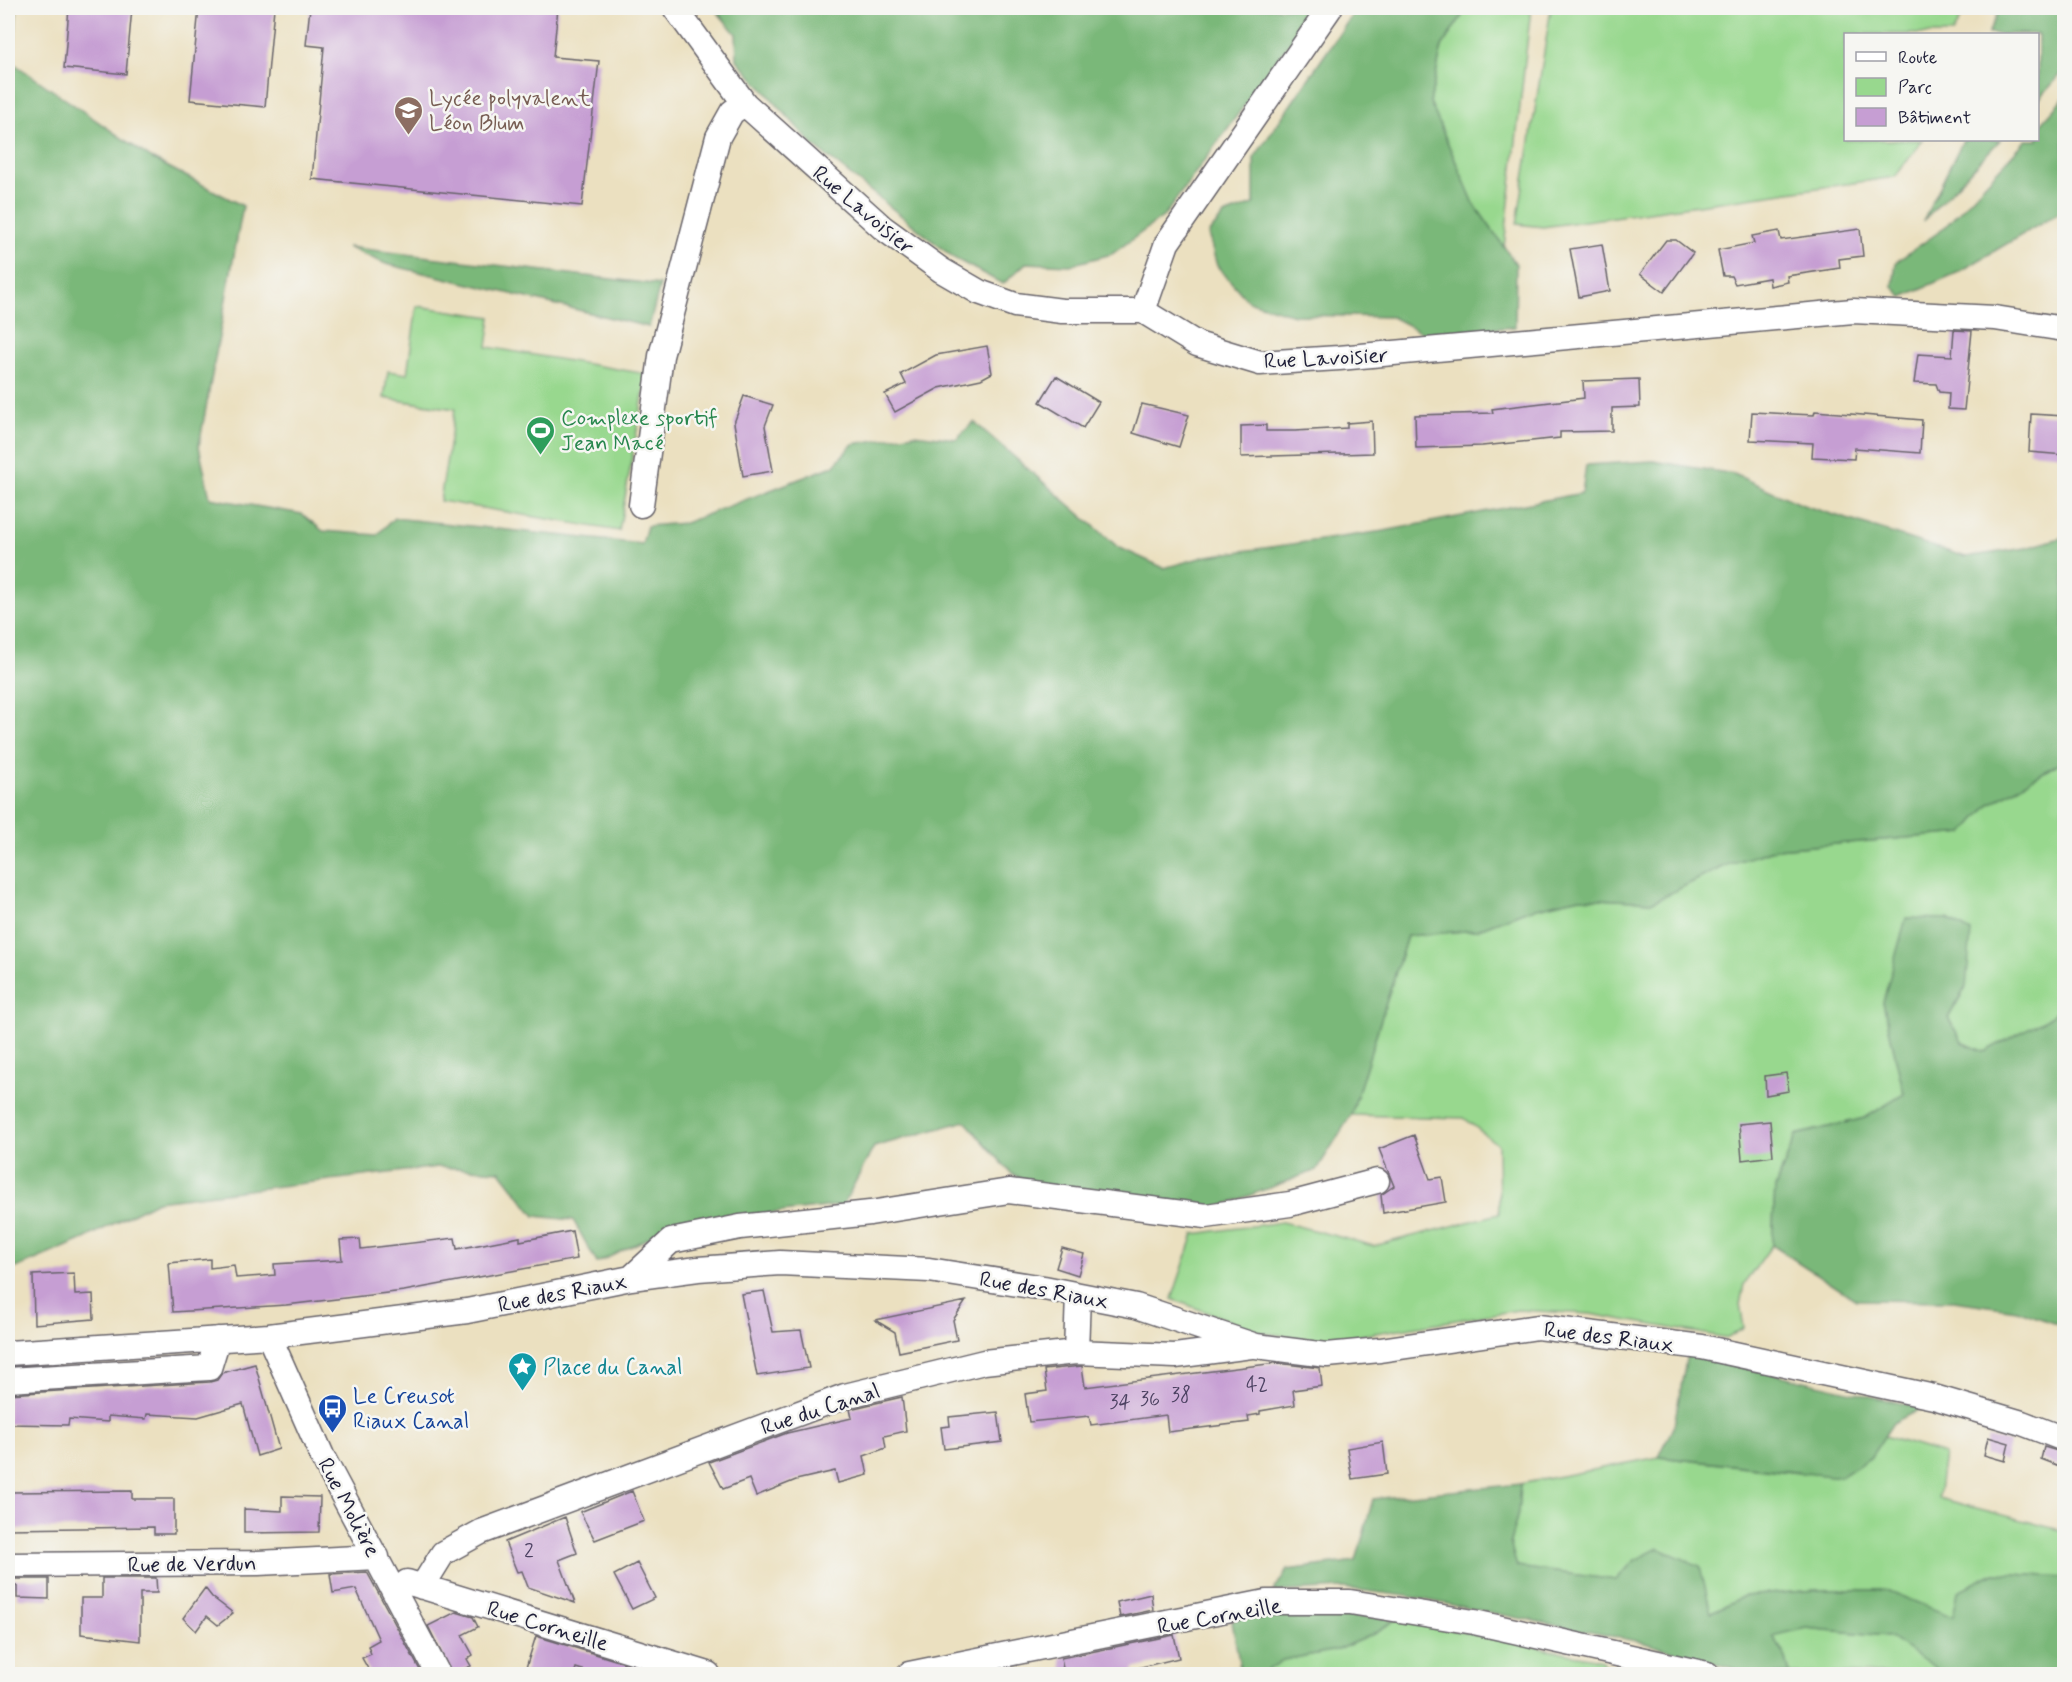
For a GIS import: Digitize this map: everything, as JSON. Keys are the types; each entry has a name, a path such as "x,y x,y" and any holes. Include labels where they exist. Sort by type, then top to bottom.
{"street":[{"name":"Rue Lavoisier","path":"675,8 745,104 883,228 941,270 979,292 1015,305 1143,312 1197,344 1260,363 1339,358 1853,311 1995,318 2064,329"},
{"path":"1143,312 1167,243 1330,8"},
{"path":"641,505 662,356 712,159 718,137 732,112 745,104"},
{"path":"630,1278 671,1241 740,1227 870,1213 1009,1191 1206,1216 1290,1204 1377,1181"},
{"name":"Rue des Riaux","path":"8,1353 269,1336 466,1311 598,1287 630,1278 698,1269 780,1263 929,1270 1078,1295 1136,1306 1256,1346 1327,1355 1380,1350 1538,1327 1702,1347 1934,1397 2022,1423 2064,1439"},
{"path":"1076,1352 1078,1295"},
{"name":"Rue Molière","path":"269,1336 323,1458 438,1674"},
{"path":"8,1380 209,1368 218,1339"},
{"name":"Rue du Canal","path":"422,1587 443,1554 481,1532 845,1396 984,1362 1076,1352 1175,1356 1256,1346"},
{"name":"Rue de Verdun","path":"8,1564 258,1563 382,1567"},
{"name":"Rue Corneille","path":"382,1567 422,1587 708,1674"},
{"name":"Rue Corneille","path":"909,1674 1266,1602 1350,1602 1474,1622 1707,1674"}],"green space":[{"path":"8,8 17,8 13,63 151,158 243,206 199,446 210,498 302,514 323,531 377,535 394,518 642,544 647,526 685,523 833,466 853,444 914,434 956,439 974,422 1118,547 1164,568 1207,556 1384,531 1582,493 1586,465 1653,461 1734,474 1803,505 1966,557 2026,548 2064,537 2064,760 1988,805 1964,833 1776,849 1726,865 1653,902 1580,898 1528,910 1476,930 1407,936 1351,1115 1317,1170 1211,1210 1053,1191 1012,1174 965,1121 874,1147 843,1205 677,1224 597,1263 573,1220 535,1216 500,1171 438,1167 157,1201 84,1239 16,1268 8,1269"},
{"path":"714,8 833,8 839,11 848,8 1315,8 1164,216 1112,254 1070,265 1026,263 1003,284 954,258 813,145 737,60 736,34"},
{"path":"1357,8 1467,8 1442,46 1430,102 1474,204 1516,264 1515,327 1425,334 1392,317 1294,315 1248,301 1217,266 1208,234 1224,215 1254,204 1254,158"},
{"path":"1467,8 1531,8 1504,247 1474,204 1430,102 1442,46"},
{"path":"1551,8 1966,8 1953,33 1844,33 1844,141 1922,141 1895,177 1543,227 1517,224"},
{"path":"2000,8 2064,8 2064,71 2039,99 2039,33 1988,33"},
{"path":"2064,98 2064,210 1959,272 1902,297 1893,286 1896,262 1943,229 2025,141 2039,141 2039,126"},
{"path":"1963,141 1999,141 1923,221"},
{"path":"347,247 660,285 649,327 386,264"},
{"name":"Complexe sportif Jean Macé","path":"417,306 491,317 487,347 647,374 619,531 440,501 455,409 384,398 388,371 407,374"},
{"path":"2064,760 2064,1005 2050,1017 1984,1052 1962,1042 1948,1018 1966,987 1883,1002 1904,1094 1865,1118 1796,1135 1775,1188 1772,1245 1744,1284 1740,1305 1744,1328 1728,1338 1590,1314 1518,1310 1326,1341 1262,1333 1172,1299 1194,1234 1282,1222 1374,1246 1499,1214 1498,1145 1464,1118 1351,1115 1407,936 1476,930 1528,910 1580,898 1653,902 1726,865 1776,849 1964,833 1988,805"},
{"path":"1906,918 1948,919 1971,932 1966,987 1948,1018 1962,1042 1984,1052 2050,1017 2064,1005 2064,1327 2017,1310 1954,1301 1856,1300 1772,1245 1775,1188 1796,1135 1865,1118 1904,1094 1883,1002"},
{"path":"1687,1354 1922,1408 1893,1423 1870,1458 1841,1477 1659,1457 1674,1425"},
{"path":"1884,1436 1944,1454 1938,1498 2064,1531 2064,1577 1994,1573 1953,1618 1886,1590 1817,1590 1744,1596 1710,1613 1635,1560 1616,1580 1516,1567 1510,1542 1518,1513 1520,1484 1659,1457 1799,1473 1870,1458"},
{"path":"1520,1484 1518,1513 1510,1542 1517,1567 1616,1580 1635,1560 1658,1548 1700,1566 1711,1613 1744,1596 1817,1590 1886,1590 1953,1617 1958,1591 1994,1573 2064,1577 2064,1674 1945,1674 1888,1636 1806,1628 1773,1636 1786,1658 1790,1674 1753,1674 1641,1642 1406,1596 1343,1588 1273,1592 1287,1570 1356,1561 1373,1499"},
{"path":"1265,1611 1397,1619 1371,1635 1337,1650 1283,1660 1262,1674 1241,1674 1232,1621"},
{"path":"1397,1619 1603,1660 1608,1674 1262,1674 1283,1660 1337,1650 1371,1635"},
{"path":"1806,1628 1888,1636 1945,1674 1790,1674 1786,1658 1772,1635"}],"building":[{"path":"69,8 132,8 126,74 64,68"},
{"path":"199,8 274,8 265,107 190,100"},
{"path":"310,8 558,8 553,57 599,61 582,206 312,179 324,47 306,45"},
{"path":"1860,229 1863,256 1839,259 1840,268 1787,276 1788,282 1770,286 1769,278 1735,284 1731,276 1723,276 1718,250 1754,243 1752,236 1779,231 1781,240"},
{"path":"1666,240 1676,240 1693,253 1664,292 1640,274"},
{"path":"1602,244 1610,291 1579,297 1570,249"},
{"path":"1954,330 1972,331 1964,410 1948,409 1949,393 1939,392 1936,384 1914,383 1918,354 1952,356"},
{"path":"987,346 992,373 981,379 939,388 895,412 885,394 906,384 901,374 936,355"},
{"path":"1056,376 1099,402 1083,428 1040,402"},
{"path":"1639,379 1640,407 1612,408 1612,431 1560,432 1560,438 1482,446 1416,448 1415,415 1493,413 1492,409 1584,398 1583,381"},
{"path":"744,396 773,405 765,426 773,471 743,476 734,423"},
{"path":"1142,404 1189,415 1179,447 1133,433"},
{"path":"1815,411 1922,420 1920,453 1855,448 1854,459 1812,457 1813,443 1750,440 1752,412 1814,415"},
{"path":"2031,414 2064,416 2064,455 2029,452"},
{"path":"1372,421 1373,453 1241,457 1241,426 1266,425 1266,431 1295,431 1347,428 1347,423"},
{"path":"1786,1073 1789,1091 1766,1095 1765,1076"},
{"path":"1770,1121 1773,1156 1742,1160 1739,1124"},
{"path":"1414,1135 1430,1179 1442,1177 1446,1202 1383,1213 1381,1195 1394,1186 1379,1149"},
{"path":"572,1231 577,1259 404,1291 286,1305 173,1312 169,1263 210,1259 210,1268 234,1265 236,1278 275,1275 274,1264 342,1260 340,1240 360,1239 361,1249 455,1238 457,1249 520,1237 520,1241"},
{"path":"1062,1248 1084,1254 1078,1275 1056,1268"},
{"path":"74,1273 75,1295 93,1294 94,1319 34,1324 33,1275"},
{"path":"764,1291 773,1332 801,1330 809,1368 757,1376 741,1294"},
{"path":"966,1301 953,1320 957,1340 899,1352 895,1332 875,1320"},
{"path":"1276,1363 1320,1368 1322,1386 1293,1390 1295,1405 1260,1411 1260,1414 1248,1416 1249,1422 1168,1432 1166,1415 1091,1425 1089,1416 1029,1422 1025,1394 1047,1391 1044,1370 1082,1366 1085,1387"},
{"path":"255,1364 279,1449 257,1456 243,1404 198,1417 147,1414 146,1419 108,1416 108,1422 69,1419 68,1425 8,1424 8,1394 210,1382 217,1380 222,1373"},
{"path":"902,1397 906,1431 884,1436 886,1448 864,1456 868,1475 838,1483 835,1471 796,1480 756,1496 749,1479 723,1489 709,1462 787,1433 852,1418 850,1409"},
{"path":"998,1412 1002,1442 944,1449 941,1427 950,1426 949,1417"},
{"path":"1988,1437 2009,1443 2005,1461 1984,1455"},
{"path":"1383,1442 1387,1474 1352,1479 1347,1448"},
{"path":"2044,1447 2064,1453 2064,1468 2041,1459"},
{"path":"132,1491 132,1499 174,1499 174,1534 154,1534 154,1527 8,1529 8,1492"},
{"path":"632,1491 644,1521 595,1540 580,1512"},
{"path":"282,1496 320,1497 319,1532 244,1533 244,1509 282,1511"},
{"path":"565,1517 577,1553 559,1560 575,1603 528,1587 522,1571 517,1572 505,1542"},
{"path":"637,1563 655,1598 632,1609 614,1575"},
{"path":"367,1572 422,1674 371,1674 362,1658 371,1654 368,1646 379,1640 356,1589 333,1593 330,1574"},
{"path":"102,1578 156,1578 157,1593 140,1593 140,1641 81,1634 81,1598 102,1598"},
{"path":"8,1579 49,1579 49,1599 17,1598 17,1586 8,1586"},
{"path":"205,1588 212,1597 233,1613 218,1625 207,1616 196,1631 183,1618"},
{"path":"1151,1594 1153,1610 1120,1617 1117,1602"},
{"path":"456,1612 473,1617 478,1627 462,1635 473,1655 467,1659 471,1666 452,1674 428,1626"},
{"path":"1174,1635 1179,1658 1133,1669 1134,1674 1064,1674 1061,1658"},
{"path":"536,1636 661,1674 595,1674 576,1668 574,1674 524,1674"}],"place":[{"name":"Lycée polyvalent Léon Blum","path":"408,136"},
{"name":"Complexe sportif Jean Macé","path":"540,456"},
{"name":"Place du Canal","path":"522,1392"},
{"name":"Le Creusot Riaux Canal","path":"332,1434"}]}
